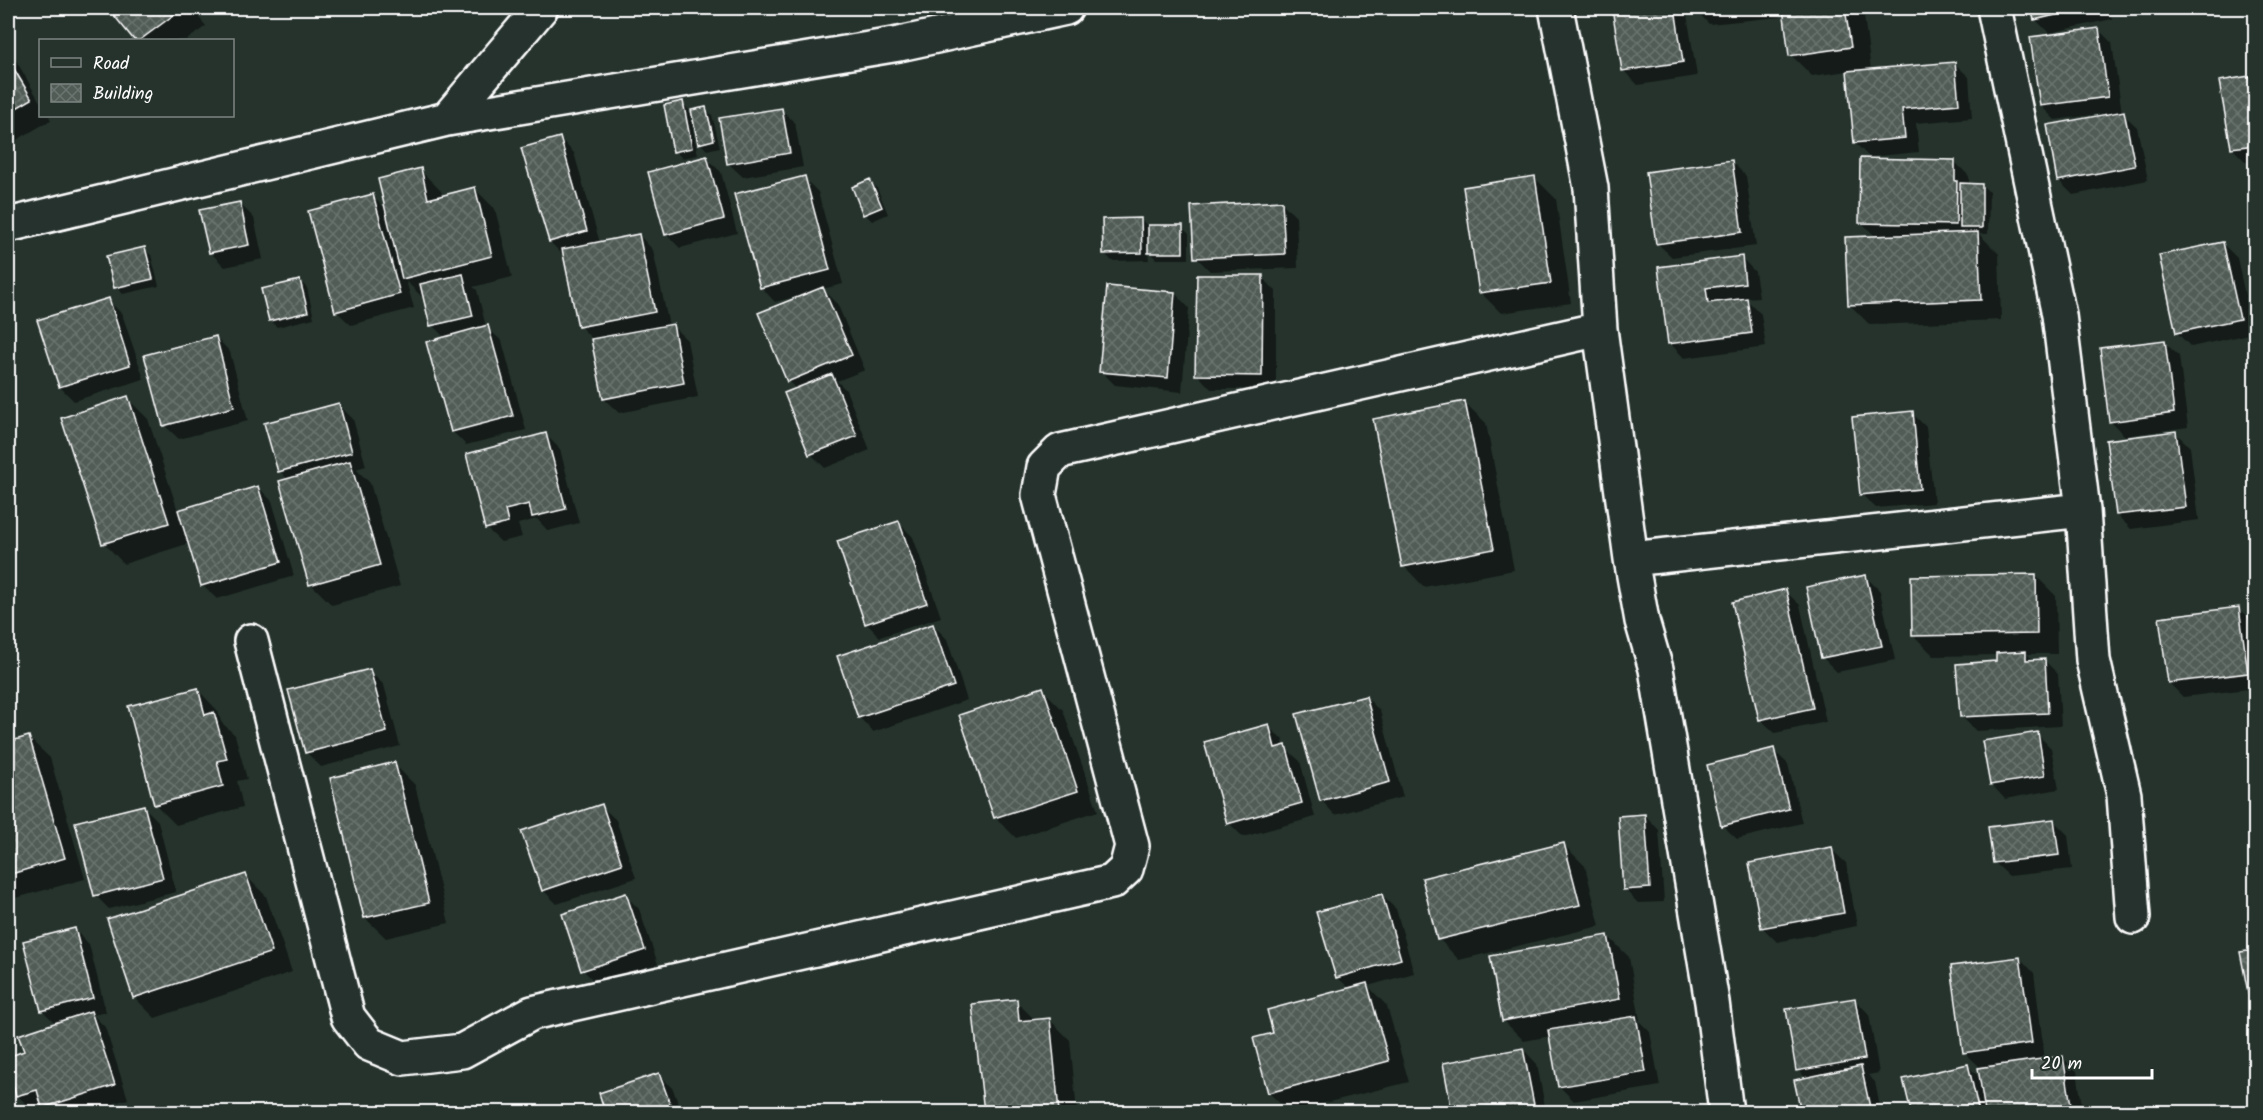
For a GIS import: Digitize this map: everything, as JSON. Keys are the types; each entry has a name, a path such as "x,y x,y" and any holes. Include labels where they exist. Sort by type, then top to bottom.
{"street":[{"path":"447,119 541,8"},
{"path":"8,225 447,119 899,44 1066,8"},
{"path":"1556,8 1591,188 1600,329 1631,559 1642,621 1656,669 1712,1002 1726,1113"},
{"path":"1994,8 2059,315 2083,510 2093,660 2124,795 2133,917"},
{"path":"251,641 348,1017 369,1044 403,1058 462,1051 532,1013 1112,882 1126,870 1132,846 1039,495 1044,468 1060,450 1600,329"},
{"path":"1631,559 2083,510"}],"building":[{"path":"108,8 183,8 141,39 133,39"},
{"path":"1612,8 1675,8 1683,62 1622,71"},
{"path":"1693,8 1723,8 1693,11"},
{"path":"1783,8 1845,8 1851,47 1789,56"},
{"path":"2031,8 2086,8 2034,20"},
{"path":"2099,28 2108,97 2040,106 2030,37"},
{"path":"8,59 32,99 8,113"},
{"path":"1955,62 1959,104 1902,109 1905,138 1854,143 1847,71"},
{"path":"2256,75 2256,145 2231,148 2219,81"},
{"path":"683,101 692,148 673,152 664,105"},
{"path":"706,107 714,140 698,144 691,110"},
{"path":"782,108 790,153 727,164 719,118"},
{"path":"2124,111 2135,166 2057,181 2047,125"},
{"path":"560,137 587,231 549,242 521,148"},
{"path":"707,156 724,219 665,235 648,172"},
{"path":"1860,158 1955,160 1956,225 1859,223"},
{"path":"1732,160 1742,232 1656,244 1646,172"},
{"path":"421,168 428,199 475,187 492,256 402,279 378,179"},
{"path":"805,176 830,270 760,288 734,194"},
{"path":"1535,176 1551,283 1479,293 1463,187"},
{"path":"870,179 882,207 863,215 852,187"},
{"path":"1960,183 1982,184 1982,228 1960,228"},
{"path":"373,194 400,294 335,312 308,211"},
{"path":"1282,201 1285,254 1194,258 1191,206"},
{"path":"240,202 249,245 209,253 199,210"},
{"path":"1141,218 1142,253 1103,254 1102,219"},
{"path":"1148,225 1183,225 1183,253 1148,253"},
{"path":"1978,232 1981,300 1848,305 1845,237"},
{"path":"639,234 655,312 578,327 562,249"},
{"path":"2223,242 2240,319 2176,333 2159,255"},
{"path":"145,247 153,279 114,288 106,256"},
{"path":"1742,256 1745,283 1706,288 1708,303 1747,298 1752,333 1668,344 1658,267"},
{"path":"463,274 473,316 430,326 420,284"},
{"path":"1197,275 1263,275 1262,376 1195,375"},
{"path":"300,280 308,312 269,321 261,289"},
{"path":"1107,286 1175,292 1168,378 1099,372"},
{"path":"823,287 852,355 787,382 758,313"},
{"path":"109,298 130,365 59,387 37,320"},
{"path":"673,324 684,383 603,399 591,339"},
{"path":"488,325 513,416 451,432 426,342"},
{"path":"216,336 234,407 163,426 144,355"},
{"path":"2165,340 2174,413 2109,422 2100,348"},
{"path":"832,374 857,436 809,455 784,393"},
{"path":"128,396 169,523 102,544 61,418"},
{"path":"1465,401 1494,549 1402,567 1373,419"},
{"path":"339,403 352,452 278,472 264,423"},
{"path":"1913,411 1920,489 1860,495 1852,417"},
{"path":"2176,431 2186,507 2116,515 2106,440"},
{"path":"546,433 566,509 532,517 529,504 505,510 508,523 485,529 466,454"},
{"path":"350,461 380,565 309,585 279,481"},
{"path":"258,486 281,562 201,586 178,510"},
{"path":"899,521 927,603 865,624 837,541"},
{"path":"2036,574 2037,634 1912,636 1911,576"},
{"path":"1866,575 1882,646 1821,658 1806,587"},
{"path":"1786,589 1813,708 1759,720 1732,602"},
{"path":"2239,607 2248,673 2168,683 2159,617"},
{"path":"2256,615 2256,657 2249,616"},
{"path":"933,624 954,686 858,718 837,656"},
{"path":"2026,651 2026,660 2045,659 2048,713 1960,717 1956,664 1996,661 1996,653"},
{"path":"370,669 387,732 305,753 288,690"},
{"path":"1043,687 1078,791 994,818 959,715"},
{"path":"198,688 205,715 214,712 227,759 217,761 223,786 154,805 128,706"},
{"path":"1366,696 1390,782 1320,801 1296,714"},
{"path":"1269,724 1275,748 1286,745 1302,803 1227,824 1204,742"},
{"path":"2038,732 2045,776 1990,785 1982,741"},
{"path":"29,736 65,858 8,875 8,742"},
{"path":"1774,748 1789,809 1721,826 1707,765"},
{"path":"395,762 429,903 364,918 330,778"},
{"path":"602,804 622,864 542,891 521,831"},
{"path":"144,805 163,878 94,896 75,822"},
{"path":"1645,814 1650,888 1623,890 1618,816"},
{"path":"2054,819 2059,855 1993,863 1988,827"},
{"path":"1564,843 1580,905 1437,940 1422,878"},
{"path":"1832,847 1844,913 1761,928 1749,863"},
{"path":"246,874 272,952 133,998 107,919"},
{"path":"626,893 645,950 581,971 562,914"},
{"path":"1382,894 1401,959 1336,978 1316,912"},
{"path":"75,928 93,998 41,1011 23,941"},
{"path":"1608,935 1620,999 1502,1021 1490,956"},
{"path":"2256,950 2256,1033 2240,952"},
{"path":"2020,957 2032,1043 1963,1053 1951,966"},
{"path":"1367,983 1389,1061 1268,1093 1253,1038 1273,1033 1267,1010"},
{"path":"1855,998 1865,1059 1796,1071 1786,1009"},
{"path":"1017,999 1019,1021 1050,1018 1059,1112 984,1112 972,1004"},
{"path":"91,1011 115,1085 42,1108 37,1090 16,1096 8,1067 8,1057 24,1051 18,1035"},
{"path":"1636,1016 1646,1072 1558,1087 1548,1030"},
{"path":"1523,1048 1535,1110 1452,1112 1443,1063"},
{"path":"2063,1056 2072,1112 1985,1112 1978,1068"},
{"path":"1968,1064 1979,1112 1911,1112 1903,1079"},
{"path":"1861,1066 1871,1112 1801,1112 1794,1080"},
{"path":"659,1073 673,1112 605,1112 599,1093"},
{"path":"2237,1108 2238,1112 2217,1112"}]}
